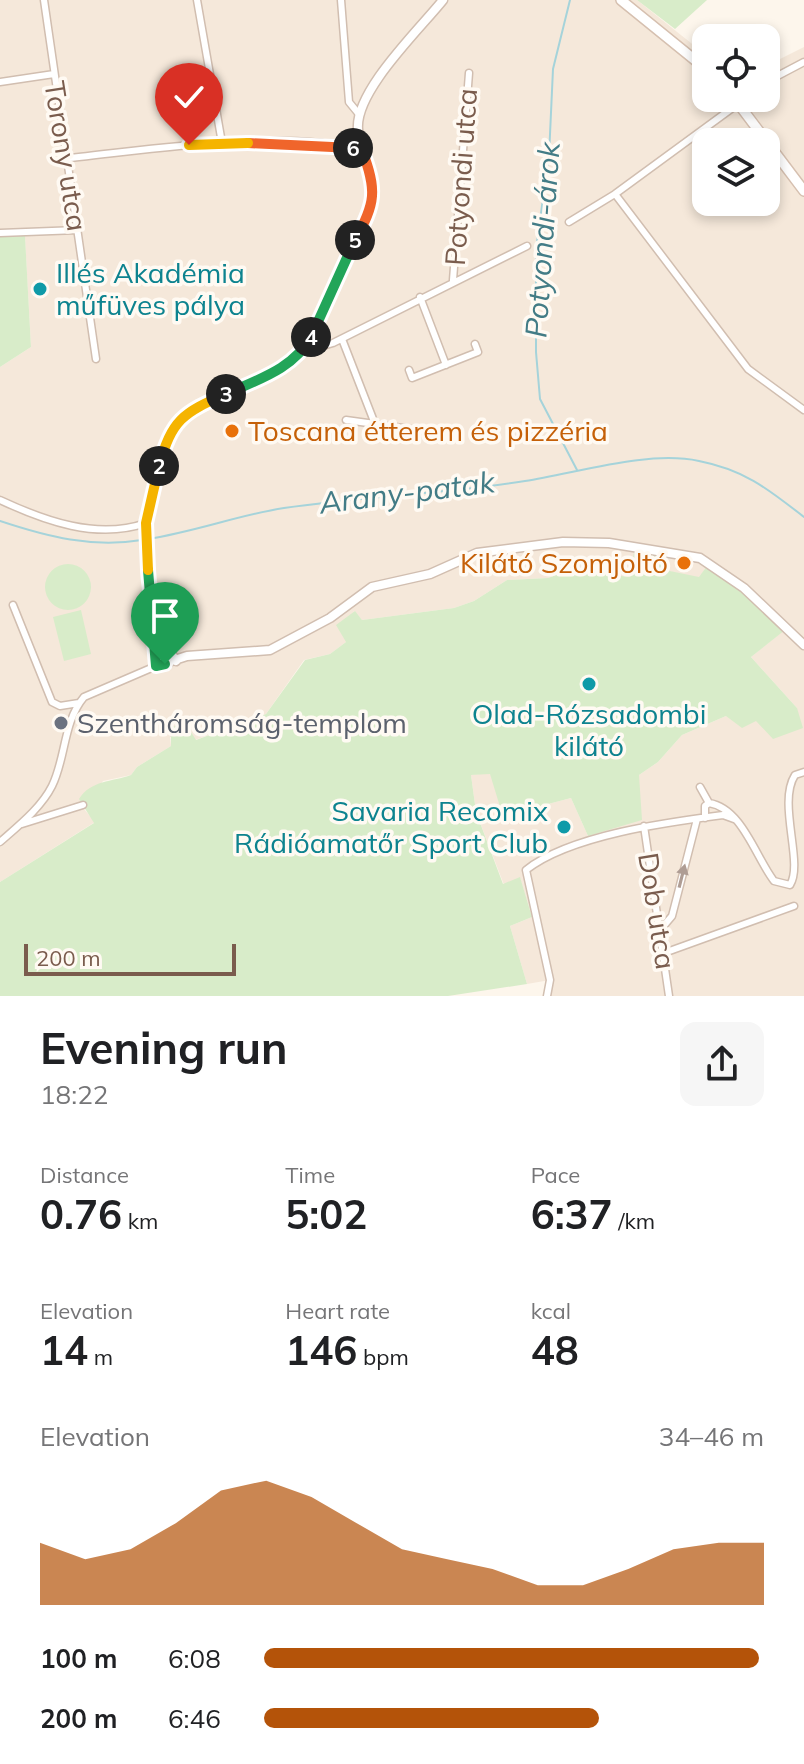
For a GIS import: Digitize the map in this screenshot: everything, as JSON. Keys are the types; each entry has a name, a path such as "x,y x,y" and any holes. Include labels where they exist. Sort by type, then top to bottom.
{"main road":[{"path":"621,0 692,58"},
{"path":"748,112 804,191"}],"street":[{"name":"Torony utca","path":"44,0 96,359"},
{"path":"197,0 222,143"},
{"path":"156,666 146,526 167,439 177,420 198,406 285,367 311,338 373,202 372,181 362,150 358,113 349,102 341,0"},
{"path":"358,113 370,90 443,0"},
{"path":"780,75 804,62"},
{"name":"Potyondi utca","path":"453,280 469,73"},
{"path":"0,82 54,74"},
{"path":"569,222 615,194 723,112"},
{"path":"69,158 222,143 362,150"},
{"path":"615,194 748,369 804,410"},
{"path":"0,233 78,230"},
{"path":"311,338 323,346 342,339 453,280 527,246"},
{"path":"420,297 446,365"},
{"path":"342,339 375,424"},
{"path":"409,370 412,378 446,365 478,352 475,344"},
{"path":"346,420 423,431"},
{"path":"0,500 58,522 106,532 146,526"},
{"path":"13,605 52,702 60,706 79,703 93,692 156,666 201,654 270,650 330,618 372,587 430,574 477,553 576,541 677,552 717,568 804,645"},
{"path":"152,622 176,661"},
{"path":"0,842 53,785 64,739 79,703"},
{"path":"700,787 709,803 726,810 734,819 774,881 790,885 798,868 789,789 792,778 804,772"},
{"path":"661,929 672,916 701,818 709,803"},
{"path":"17,826 83,805"},
{"path":"547,996 550,980 526,870 593,840 644,826 723,815 734,819"},
{"name":"Dob utca","path":"644,826 669,996"},
{"path":"664,953 794,906"}],"shaded area":[{"path":"0,0 637,0 692,44 692,112 780,112 780,59 804,47 804,996 547,996 550,980 527,984 510,926 532,917 520,878 504,885 476,812 471,775 490,773 531,802 533,808 571,798 588,836 639,775 658,762 682,735 726,716 756,721 797,708 751,657 784,630 707,566 699,578 664,570 666,556 630,577 570,570 548,578 507,580 474,601 454,608 362,620 354,611 346,642 330,654 304,660 266,714 195,740 170,737 171,746 137,767 131,775 103,781 84,809 95,822 0,882 0,367 31,347 25,237 0,237"}],"green space":[{"path":"637,0 707,0 675,29"},
{"path":"25,236 31,347 0,367 0,237"},
{"path":"634,552 667,556 665,570 699,577 707,566 741,589 785,630 751,657 797,708 803,728 773,739 756,721 742,728 726,716 682,735 658,762 639,775 642,820 588,836 571,798 533,808 531,803 501,810 490,774 471,775 476,812 503,884 520,877 532,917 510,926 527,984 448,996 0,996 0,882 94,823 79,799 96,785 131,775 137,767 171,746 171,727 186,724 196,740 266,714 305,660 330,654 346,642 336,625 355,611 362,620 454,608 474,601 507,580 548,578 570,570 630,577"},
{"path":"68,564 84,571 91,587 84,603 68,610 52,603 45,587 52,571"},
{"path":"81,610 91,654 64,661 53,617"}],"waterway":[{"name":"Potyondi-árok","path":"570,0 553,69 549,156 536,249 536,352 540,399 577,470"},
{"name":"Arany-patak","path":"148,539 284,508 495,485 658,458 699,461 743,475 804,517"},
{"name":"Arany-patak","path":"0,521 70,540 105,543 142,540"}],"place":[{"name":"Illés Akadémia műfüves pálya","path":"40,289"},
{"name":"Toscana étterem és pizzéria","path":"232,431"},
{"name":"Kilátó Szomjoltó","path":"684,563"},
{"name":"Olad-Rózsadombi kilátó","path":"589,684"},
{"name":"Szentháromság-templom","path":"61,723"},
{"name":"Savaria Recomix Rádióamatőr Sport Club","path":"564,827"}],"route":[{"path":"165,664 156,666 154,655 145,529 150,498 172,427 198,406 285,367 303,351 345,258 370,214 374,192 362,150 349,146 285,143 189,145"}]}
